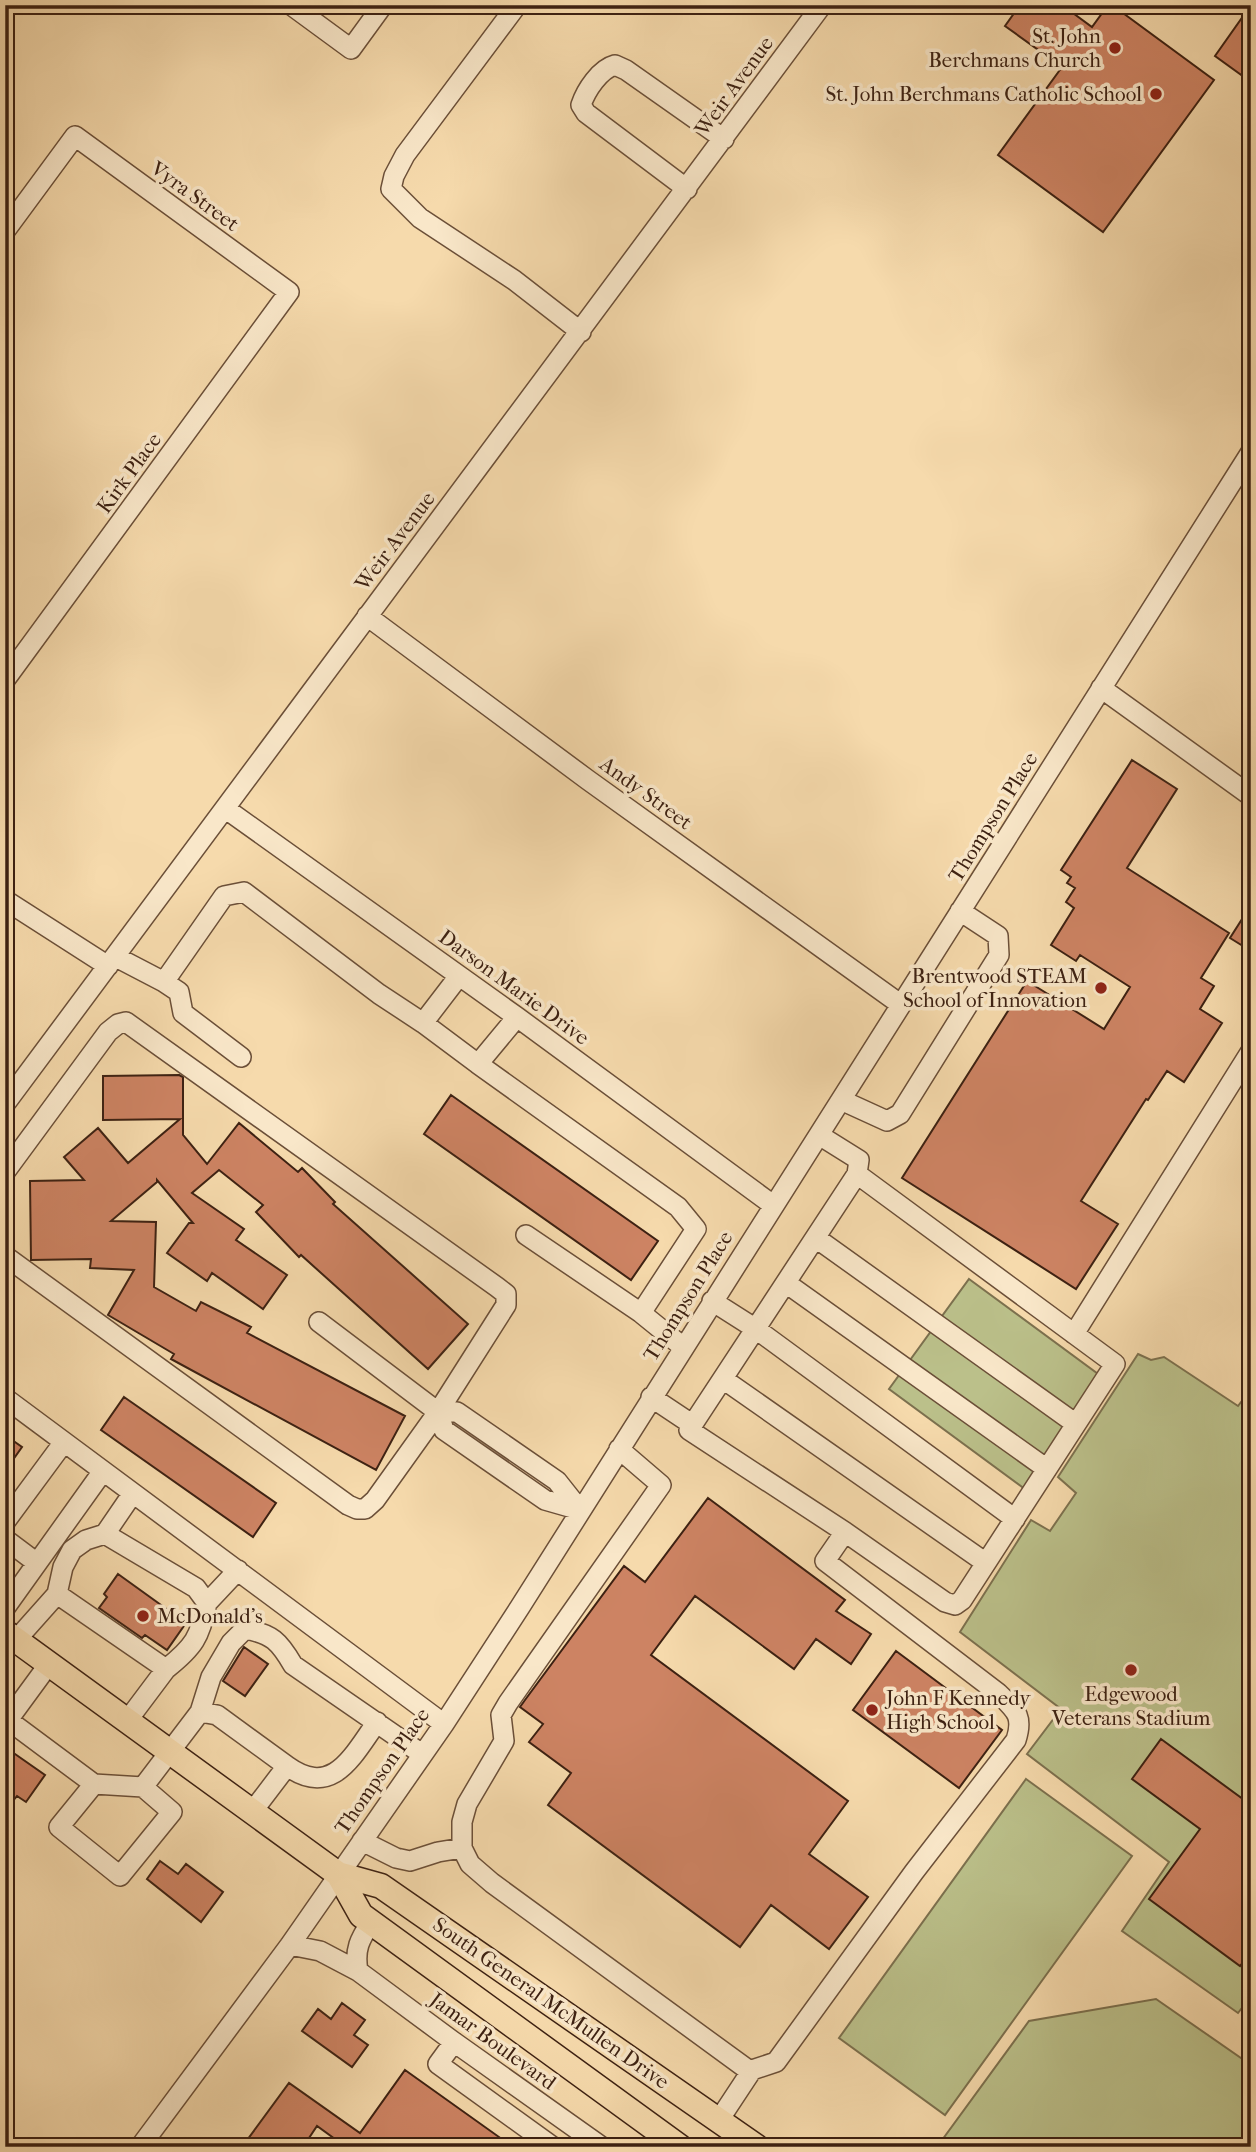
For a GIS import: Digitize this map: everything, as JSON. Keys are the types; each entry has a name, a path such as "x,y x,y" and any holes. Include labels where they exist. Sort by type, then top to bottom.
{"main road":[{"name":"South General McMullen Drive","path":"11,1636 338,1874 381,1886 757,2147"},
{"name":"South General McMullen Drive","path":"338,1874 361,1914 371,1922 680,2147"}],"street":[{"path":"291,5 351,49 383,5"},
{"path":"517,5 405,155 394,176 391,189 419,218 514,280 581,332"},
{"name":"Weir Avenue","path":"5,1104 687,189 818,7"},
{"path":"687,189 586,113 581,105 584,95 606,67 615,65 724,139"},
{"name":"Vyra Street","path":"5,231 75,136 289,292"},
{"name":"Kirk Place","path":"5,680 289,292"},
{"name":"Thompson Place","path":"140,2147 290,1945 444,1724 1251,452"},
{"name":"Andy Street","path":"367,616 900,1004"},
{"path":"1101,688 1251,796"},
{"name":"Darson Marie Drive","path":"226,809 517,1017 773,1205"},
{"path":"163,982 224,896 244,892 379,994 678,1207 696,1229 641,1313"},
{"path":"5,900 112,961 163,982 179,992 183,1013 242,1057"},
{"path":"841,1100 887,1121 900,1114 999,955 998,936 960,911"},
{"path":"423,1023 459,976"},
{"path":"478,1064 517,1017"},
{"path":"5,1171 108,1031 118,1024 126,1023 506,1294 506,1305 438,1412 375,1500 365,1509 357,1510 5,1256"},
{"path":"1074,1334 1251,1051"},
{"path":"691,1428 858,1174 859,1160 819,1135"},
{"path":"651,1397 691,1428 945,1602 955,1605 962,1600 1115,1364 858,1174"},
{"path":"526,1235 641,1313 683,1347"},
{"path":"816,1238 1076,1424"},
{"path":"786,1283 1047,1469"},
{"path":"712,1301 756,1329 1015,1519"},
{"path":"319,1322 438,1412 457,1412 557,1481 580,1510"},
{"path":"723,1379 986,1563"},
{"path":"5,1398 444,1724"},
{"path":"5,1522 64,1442"},
{"path":"619,1449 661,1485 501,1716 504,1741 467,1804 462,1822 462,1848 470,1864 492,1883 751,2072"},
{"path":"5,1608 103,1471"},
{"path":"11,1636 57,1594 72,1550 86,1540 106,1534 133,1493"},
{"path":"719,2120 751,2072 776,2062 914,1872 1016,1740 1021,1725 1016,1711 998,1693 824,1560 845,1532"},
{"path":"106,1534 196,1588 207,1603"},
{"path":"5,1539 37,1563"},
{"path":"127,1721 166,1669 183,1656 198,1636 207,1603 238,1570"},
{"path":"57,1594 166,1669"},
{"path":"143,1787 200,1712 211,1677 231,1643 245,1629 266,1633 282,1646 293,1665 422,1754"},
{"path":"49,1664 6,1719 94,1784 143,1787 172,1812 120,1876 59,1827 94,1784"},
{"path":"200,1712 217,1714 301,1777 324,1777 342,1771 377,1722"},
{"path":"252,1812 287,1766"},
{"path":"362,1840 396,1858 410,1861 462,1848"},
{"path":"358,1970 355,1955 358,1942 371,1922"},
{"name":"Jamar Boulevard","path":"290,1945 320,1951 358,1970 602,2147"},
{"path":"454,2042 438,2064 552,2147"}],"green space":[{"path":"969,1279 1113,1385 1033,1495 889,1389"},
{"name":"Edgewood Veterans Stadium","path":"1138,1354 1151,1360 1164,1357 1238,1406 1251,1389 1251,1996 1238,2013 1122,1931 1169,1862 1027,1754 1061,1709 960,1632 1031,1520 1050,1531 1076,1493 1058,1477"},
{"path":"1026,1779 1132,1856 945,2115 839,2038"},
{"path":"1156,1999 1251,2065 1251,2147 937,2147 1029,2021"}],"building":[{"path":"1020,5 1062,5 1092,27 1108,5 1112,5 1214,80 1103,232 998,155 1062,67 1005,26"},
{"path":"1251,5 1251,82 1215,56"},
{"path":"1132,760 1177,789 1127,868 1229,933 1201,978 1214,986 1200,1009 1222,1023 1184,1082 1167,1071 1081,1201 1118,1224 1076,1289 902,1178 1027,981 1104,1029 1130,987 1080,955 1076,961 1051,945 1074,908 1066,902 1075,888 1067,883 1071,877 1061,870"},
{"path":"1251,905 1251,951 1230,938"},
{"path":"103,1076 183,1077 183,1135 207,1164 239,1123 298,1172 302,1168 335,1202 333,1204 468,1324 428,1369 301,1255 299,1257 256,1212 263,1205 219,1170 192,1193 244,1229 236,1240 287,1275 263,1309 212,1273 207,1281 167,1253 189,1223 193,1223 157,1180 111,1221 156,1222 154,1287 196,1311 201,1302 251,1327 247,1333 405,1416 376,1470 171,1359 174,1354 108,1315 134,1270 90,1268 91,1259 31,1260 30,1181 84,1180 64,1157 98,1128 128,1163 180,1119 103,1120"},
{"path":"451,1095 658,1241 631,1280 424,1134"},
{"path":"124,1397 276,1503 253,1537 101,1430"},
{"path":"5,1435 22,1447 5,1471"},
{"path":"708,1498 845,1600 836,1611 871,1634 851,1664 816,1639 794,1669 695,1596 651,1655 848,1801 809,1854 868,1897 829,1949 771,1905 740,1947 548,1805 571,1773 529,1742 543,1724 520,1707 525,1700 624,1566 645,1582"},
{"name":"McDonald's","path":"118,1574 186,1623 167,1650 145,1635 142,1638 99,1608 107,1597 104,1594"},
{"path":"244,1647 268,1664 245,1696 223,1681"},
{"path":"896,1651 1002,1730 959,1788 853,1710"},
{"path":"1161,1739 1251,1805 1251,1952 1240,1966 1149,1899 1200,1829 1132,1779"},
{"path":"5,1747 45,1775 26,1802 17,1796 5,1811"},
{"path":"160,1861 178,1874 186,1864 223,1892 201,1922 147,1879"},
{"path":"342,2003 365,2020 354,2035 368,2045 352,2067 302,2031 318,2009 331,2019"},
{"path":"405,2070 513,2147 346,2147 317,2126 303,2147 242,2147 289,2083 360,2133"}],"place":[{"name":"St. John Berchmans Church","path":"1115,48"},
{"name":"St. John Berchmans Catholic School","path":"1156,94"},
{"name":"Brentwood STEAM School of Innovation","path":"1101,988"},
{"name":"McDonald's","path":"143,1616"},
{"name":"Edgewood Veterans Stadium","path":"1131,1670"},
{"name":"John F Kennedy High School","path":"872,1710"}]}
